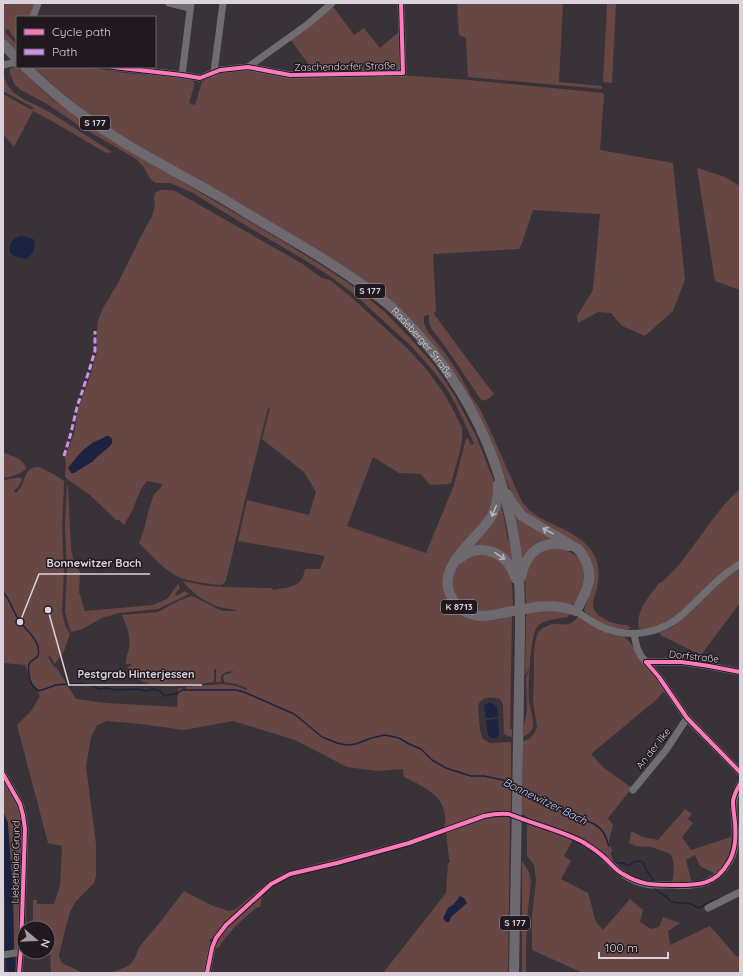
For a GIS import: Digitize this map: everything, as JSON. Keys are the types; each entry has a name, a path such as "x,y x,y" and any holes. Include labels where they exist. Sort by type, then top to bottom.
{"highway":[{"path":"3,44 16,59"},
{"name":"Radeberger Straße","path":"27,68 57,95 104,130 354,278 394,310 419,335 446,369 459,389 479,426 497,472"},
{"path":"453,564 463,549 487,523 494,510 498,491 497,472"},
{"name":"S 177","path":"497,472 509,515 515,544 519,589 520,632 514,973"},
{"path":"501,484 522,516 573,546 581,552 587,562 590,578 588,588 576,612"},
{"path":"519,589 522,571 529,557 535,550 553,544 564,545 581,552"},
{"path":"453,564 465,554 472,551 491,551 502,557 507,562 516,578 519,589"},
{"name":"K 8713","path":"453,564 448,580 449,590 454,601 461,609 476,616 487,616 544,606 559,606 576,612"}],"street":[{"path":"32,16 38,3"},
{"path":"169,3 190,6 182,75"},
{"path":"214,72 223,3"},
{"path":"248,67 308,24 332,3"},
{"name":"Zaschendorfer Straße","path":"124,68 200,78 220,70 248,67 290,75 403,73 401,3"},
{"path":"5,65 16,60"},
{"name":"K 8713","path":"576,612 593,623 622,633 634,634 657,630 675,621 723,576 740,564"},
{"path":"634,634 637,648 641,656 659,677 687,718 740,772"},
{"name":"Dorfstraße","path":"646,662 682,662 740,672"},
{"name":"An der Ilke","path":"632,790 666,750 687,718"},
{"name":"Liebethaler Grund","path":"4,775 20,804 25,829 20,920"},
{"path":"607,860 616,870 637,882 651,885 692,885 714,879 727,865 735,846 733,802 740,784"},
{"path":"708,908 740,892"},
{"path":"207,973 212,948"},
{"path":"4,955 16,953"},
{"name":"Liebethaler Grund","path":"18,960 19,973"}],"shaded area":[{"path":"3,3 36,3 31,16 16,16 16,40 10,33 9,29 5,30 16,44 16,52 3,37"},
{"path":"457,3 563,3 559,82 602,86 602,89 468,77 466,38 459,35"},
{"path":"607,3 616,3 612,83 603,82"},
{"path":"332,5 354,35 364,28 380,48 400,31 401,71 315,73 290,39"},
{"path":"16,65 16,68 18,68 52,99 103,135 321,265 347,282 385,312 434,365 455,396 476,436 493,479 495,492 492,507 446,573 457,609 512,616 510,729 512,729 512,737 504,734 503,704 500,699 487,698 481,701 478,706 482,738 490,743 511,742 511,812 484,815 409,842 336,863 300,870 281,877 263,889 225,924 214,938 210,939 209,941 212,943 205,972 203,973 105,973 116,971 130,965 140,946 184,891 211,905 229,911 236,909 262,887 289,871 442,830 445,817 440,801 430,791 404,777 403,769 377,771 347,767 295,740 233,721 184,730 107,721 97,725 91,737 86,766 96,844 96,876 94,883 76,901 70,912 59,955 61,962 82,973 51,973 50,960 56,960 56,920 33,920 33,900 37,900 37,904 54,904 60,886 62,846 48,843 17,725 31,711 40,696 30,679 25,665 3,663 3,480 17,477 22,478 21,483 14,491 16,493 22,486 29,470 38,467 64,481 62,526 64,572 62,611 65,625 70,634 64,651 55,664 50,656 48,657 76,699 106,703 177,707 178,688 186,689 186,687 223,684 236,686 247,690 247,688 236,684 224,682 224,675 233,671 229,671 224,674 221,678 221,682 216,682 216,669 214,669 214,682 179,686 154,685 144,682 134,676 127,667 131,666 131,664 126,664 129,648 129,636 122,615 158,612 178,601 192,596 223,611 236,611 219,607 201,598 190,590 183,581 208,586 272,588 273,590 294,586 301,580 305,569 320,569 325,556 238,541 247,500 309,515 316,492 304,472 262,439 270,409 268,408 225,583 216,585 196,582 174,575 158,562 139,543 153,497 162,484 147,481 141,489 132,511 124,525 119,520 116,520 90,495 65,476 65,457 74,434 78,409 97,352 98,320 152,216 155,205 155,193 163,190 175,191 301,263 322,278 330,280 350,296 407,348 427,370 443,392 462,428 460,452 451,483 430,485 421,474 399,473 373,457 347,526 426,553 454,485 466,439 468,438 471,445 474,444 447,389 430,367 410,345 354,294 303,259 191,192 170,183 156,183 151,180 143,166 136,159 78,125 47,104 21,90 15,85 9,71","holes":["109,436 112,439 110,446 96,457 92,462 92,443"]},
{"path":"33,68 94,68 125,73 187,78 194,82 189,103 195,105 202,82 214,75 246,69 290,76 400,75 603,93 600,150 673,163 685,280 673,311 645,336 622,326 611,313 598,312 578,323 577,316 593,290 600,214 533,210 519,249 433,254 436,310 434,314 494,394 487,400 481,400 431,328 429,315 424,316 424,323 428,332 445,353 480,409 522,502 534,514 572,534 586,544 594,555 598,565 599,575 593,602 597,614 609,622 629,626 631,628 622,631 599,623 587,615 584,610 588,599 590,560 516,505 482,420 458,378 442,357 355,275 326,255 105,125 77,105"},
{"path":"3,75 8,86 14,93 48,111 112,152 106,153 33,111 14,147 3,134 3,94 32,110 34,108 3,91"},
{"path":"697,168 725,177 740,186 740,290 715,281"},
{"path":"3,452 20,460 26,469 15,475 3,478"},
{"path":"67,485 71,549 74,563 80,572 79,592 85,611 153,605 167,599 178,584 180,588 175,594 176,596 185,591 189,594 158,609 119,613 102,618 82,629 71,632 65,612 67,572 65,526"},
{"path":"740,489 740,560 679,615 661,626 642,630 639,628 638,622 641,610 659,583 661,583 675,570 724,505"},
{"path":"501,503 508,540 512,543 515,560 512,563 471,548"},
{"path":"512,508 557,541 523,565"},
{"path":"553,548 571,552 581,562 586,577 582,590 576,602 570,605 526,606 525,580 529,563 543,550"},
{"path":"484,553 500,559 510,576 512,584 513,608 483,613 468,609 456,598 451,585 455,568 465,557"},
{"path":"740,567 740,603 701,655 662,636 659,633 676,624 724,579"},
{"path":"544,610 570,613 568,617 543,622 537,627 535,632 531,651 529,686 529,701 533,726 530,732 523,737 527,710 526,678 529,670 525,674 526,613"},
{"path":"578,616 609,634 623,636 628,640 665,690 656,700 591,754 604,768 632,788 608,818 613,825 609,842 618,868 602,853 583,840 528,818 522,814 523,741 532,736 537,726 533,701 534,654 536,637 544,627 554,624 567,624 574,621"},
{"path":"3,782 5,782 18,805 23,829 20,920 16,920 16,951 14,953 13,895 10,859 3,856"},
{"path":"733,797 734,846 718,875 700,866 695,855 686,860 692,884 672,884 674,869 671,854 651,847 636,846 629,843 631,832 643,837 658,840 685,809 692,814 688,819 693,823 682,837 691,850 731,837 732,823 730,801"},
{"path":"502,815 510,817 508,973 383,973 446,893 448,863 450,863 446,832"},
{"path":"527,824 573,839 564,856 571,861 561,879 588,893 596,922 603,930 630,899 643,910 640,922 651,929 659,927 663,917 680,923 668,931 670,945 710,926 737,957 740,955 740,973 583,973 532,950 532,916 536,881 534,865 527,856"},
{"path":"522,861 529,872 531,882 527,920 526,973 522,973"},
{"path":"263,892 260,907 252,911 241,921 218,948 213,947 216,939 227,924"}],"water":[{"path":"19,236 33,239 35,244 32,253 25,259 14,256 10,253 11,243"},
{"path":"106,436 109,436 112,439 110,446 92,462 74,473 71,473 68,468 79,455 93,443"},
{"path":"489,703 494,704 497,707 498,717 486,718 484,706"},
{"path":"498,719 499,735 496,738 490,738 488,735 486,720"},
{"path":"3,811 8,823 16,973 7,973 5,956"},
{"path":"460,896 464,898 467,903 451,917 449,922 446,922 443,918 448,908 454,904"}],"waterway":[{"name":"Bonnewitzer Bach","path":"3,592 20,622 37,643 39,651 38,655 30,662 29,670 30,679 34,687 39,691 56,685 82,683 99,689 138,689 146,691 153,689 160,691 164,696 178,693 182,690 236,690 244,692 294,714 322,737 337,743 346,745 356,744 371,738 385,735 399,738 421,749 432,760 446,768 471,776 484,776 503,780 512,787"},
{"name":"Bonnewitzer Bach","path":"521,792 594,824 604,833 609,846"},
{"name":"Bonnewitzer Bach","path":"612,853 615,862 618,863 623,863 629,866 636,861 644,863 646,870 653,879 653,883"},
{"name":"Bonnewitzer Bach","path":"654,887 671,902 691,904 699,908 713,900"},
{"name":"Bonnewitzer Bach","path":"714,900 720,898"}],"marked path":[{"path":"64,456 77,407 95,351 95,331"}],"cycle path":[{"path":"122,68 200,78 220,70 248,67 290,75 403,73 401,3"},
{"path":"646,662 659,677 687,718 740,772"},
{"path":"646,662 682,662 740,672"},
{"path":"3,774 20,804 25,829 19,973"},
{"path":"207,973 212,948 216,938 226,925 271,884 290,874 337,863 409,843 484,816 509,814 574,838 583,842 604,857 621,873 629,878 641,882 666,885 689,885 704,883 711,880 723,871 733,854 735,843 733,801 740,784"}],"place":[{"name":"Pestgrab Hinterjessen","path":"48,610"},
{"name":"Bonnewitzer Bach","path":"20,622"}]}
